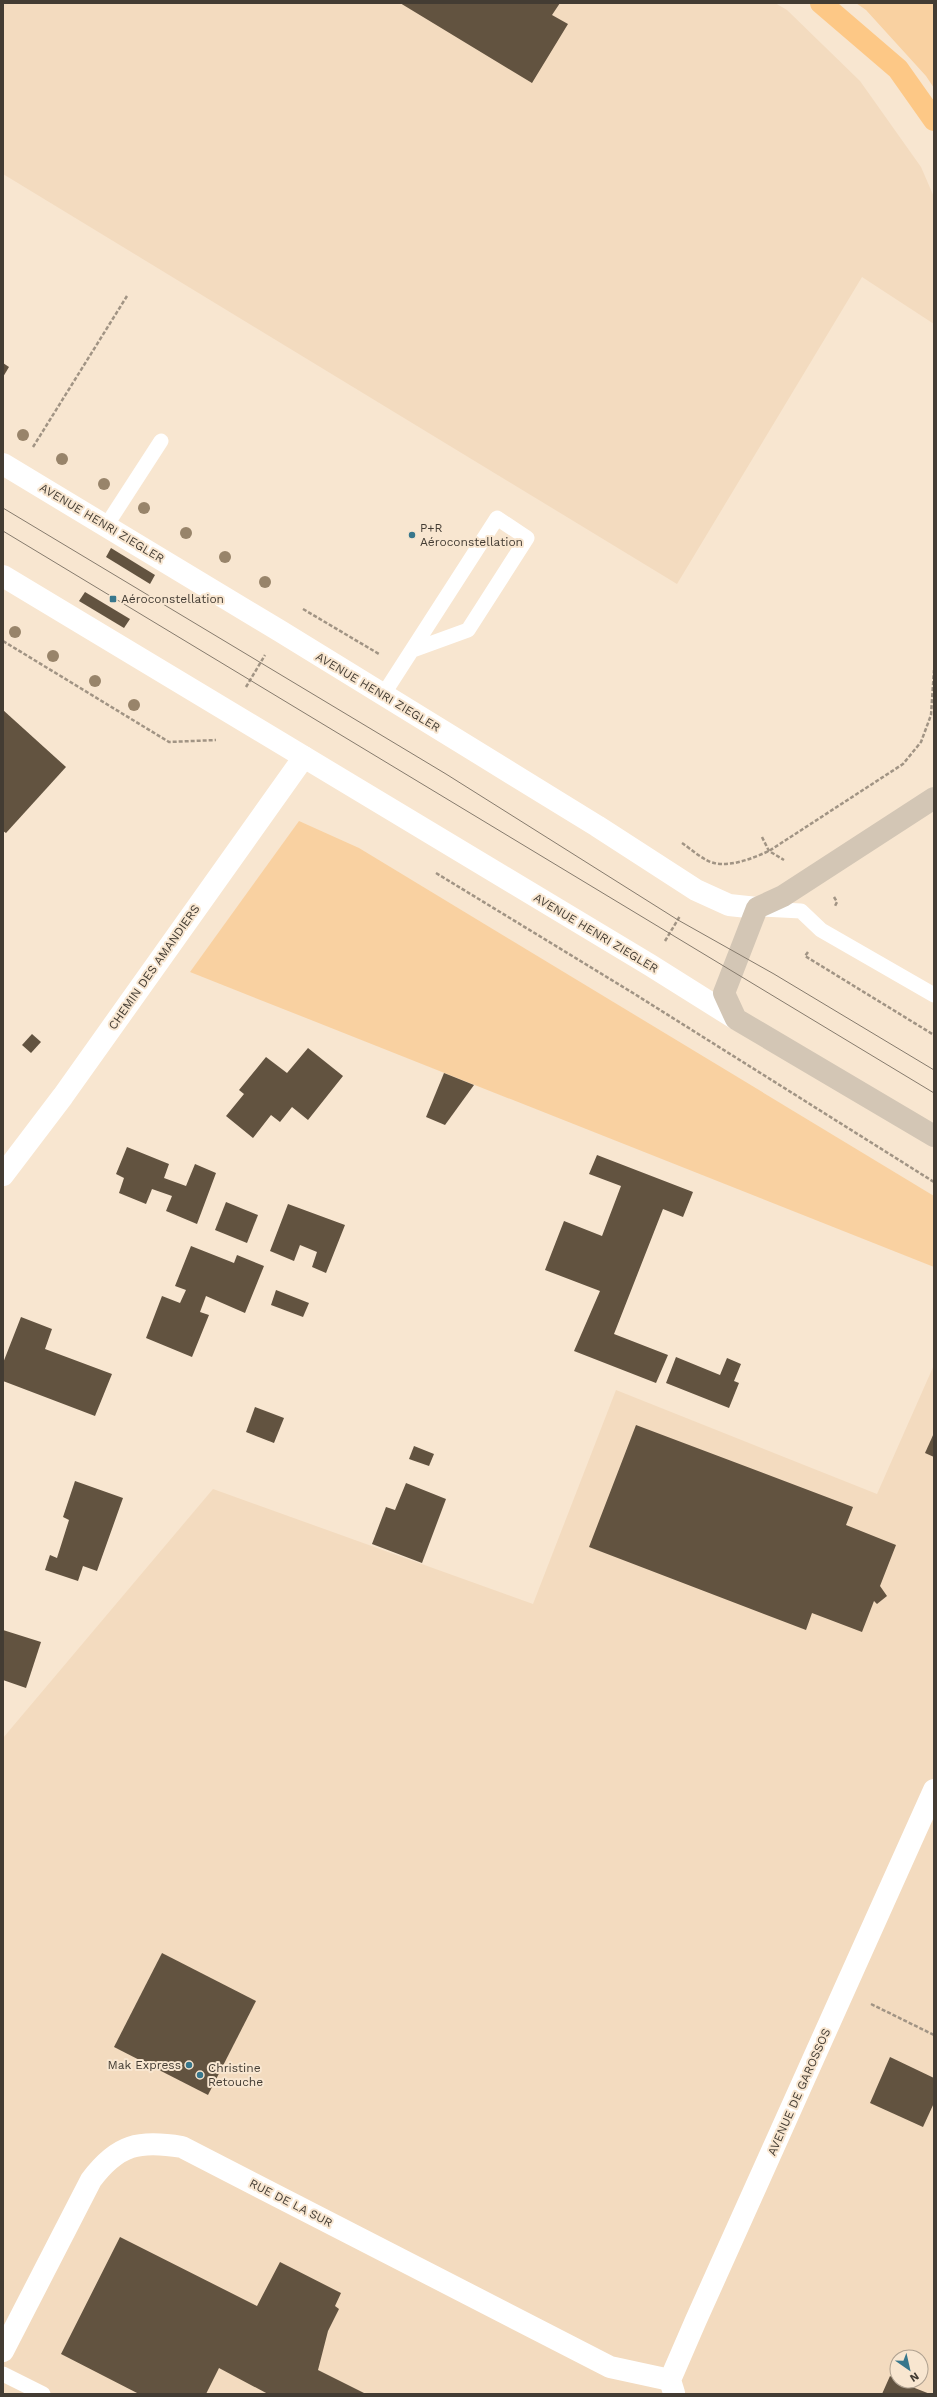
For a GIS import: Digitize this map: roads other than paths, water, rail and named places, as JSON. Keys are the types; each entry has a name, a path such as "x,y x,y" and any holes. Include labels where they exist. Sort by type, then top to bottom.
{"highway":[{"path":"821,3 898,69 934,120"}],"street":[{"name":"AVENUE HENRI ZIEGLER","path":"10,468 280,631 383,696 597,826 696,890 728,905 757,908"},
{"name":"AVENUE HENRI ZIEGLER","path":"3,576 230,714 650,965 736,1020"},
{"name":"CHEMIN DES AMANDIERS","path":"3,1175 63,1096 304,757"},
{"path":"934,798 783,896 757,908 724,993 736,1020 934,1136"},
{"name":"AVENUE DE GAROSSOS","path":"672,2387 845,1987 934,1790"},
{"name":"RUE DE LA SUR","path":"3,2351 91,2180 105,2161 130,2147 156,2143 182,2147 610,2367 672,2387"}],"lane":[{"path":"106,526 161,441"},
{"path":"383,696 412,650 497,518 527,538 468,630 412,650"},
{"path":"757,908 801,912 821,930 934,995"},
{"path":"3,2374 43,2394"}],"tram line":[{"path":"3,508 446,774 678,920 774,974 934,1070"},
{"path":"3,531 934,1093"}],"place":[{"name":"P+R Aéroconstellation","path":"412,535"},
{"name":"Aéroconstellation","path":"113,599"},
{"name":"Mak Express","path":"189,2065"},
{"name":"Christine Retouche","path":"200,2075"}]}
